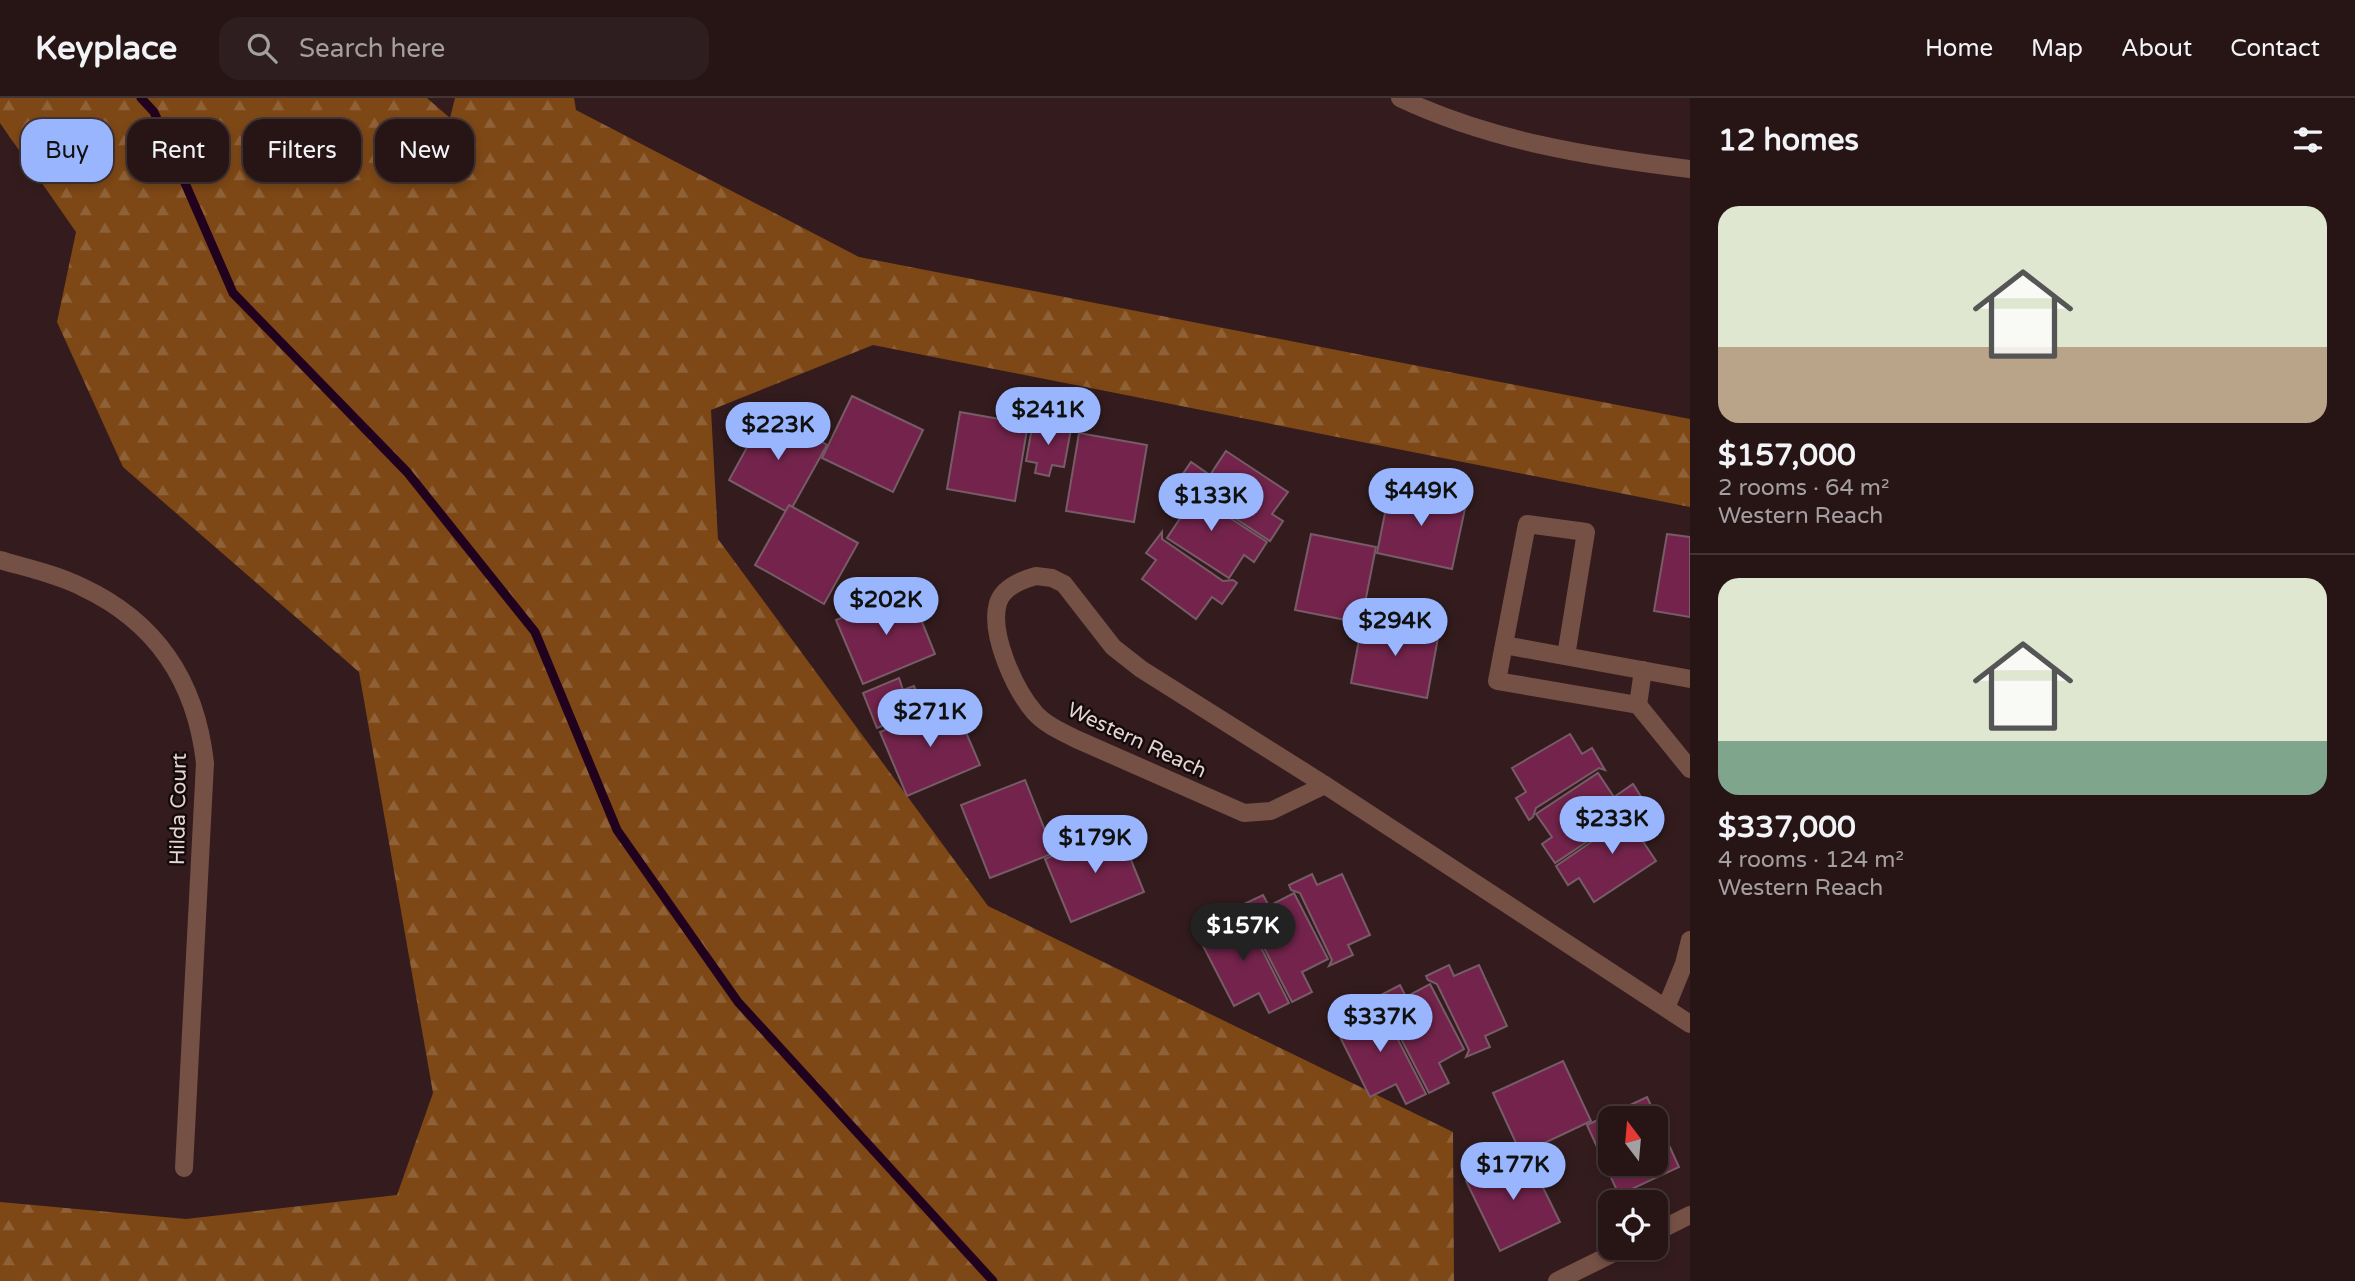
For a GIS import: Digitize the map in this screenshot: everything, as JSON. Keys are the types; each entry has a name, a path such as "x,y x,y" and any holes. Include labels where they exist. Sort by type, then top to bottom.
{"street":[{"path":"1400,98 1479,129 1517,140 1690,169"},
{"path":"1566,656 1586,533 1527,524 1497,681 1638,705 1690,769"},
{"name":"Hilda Court","path":"0,560 82,586 118,606 140,623 168,656 188,693 197,718 205,763 184,1168"},
{"name":"Western Reach","path":"1325,785 1271,811 1244,813 1052,726 1037,714 1019,691 1005,657 996,622 999,602 1008,588 1023,579 1036,576 1052,578 1064,584 1113,647 1141,669 1325,785 1690,1024"},
{"path":"1504,645 1690,679"},
{"path":"1638,705 1643,670"},
{"path":"1666,1008 1684,964 1690,940"},
{"path":"1668,1226 1690,1215"},
{"path":"1557,1281 1600,1260"}],"green space":[{"path":"0,98 427,98 450,118 455,98 574,98 576,110 859,257 1690,419 1690,507 873,345 711,410 718,539 988,906 1453,1132 1454,1281 0,1281 0,1202 186,1219 397,1195 433,1093 359,672 123,467 57,322 76,232 41,182 113,182 113,119 21,119 21,153 0,123"}],"building":[{"path":"852,396 923,430 893,492 822,458"},
{"path":"767,411 827,445 789,513 729,480"},
{"path":"960,412 1028,424 1015,501 947,489"},
{"path":"1033,422 1071,429 1064,467 1052,465 1049,476 1035,473 1037,463 1026,461"},
{"path":"1079,433 1147,445 1134,522 1066,511"},
{"path":"1226,451 1288,492 1272,514 1283,521 1270,541 1178,481 1191,462 1210,475"},
{"path":"1176,483 1267,542 1254,562 1244,555 1229,578 1167,538 1183,514 1164,501"},
{"path":"1390,488 1466,504 1452,569 1377,553"},
{"path":"789,505 858,543 824,604 755,565"},
{"path":"1162,532 1162,539 1223,581 1233,580 1237,583 1222,604 1212,597 1196,619 1142,579 1156,560 1146,553"},
{"path":"1311,534 1376,547 1361,623 1295,610"},
{"path":"1667,534 1690,537 1690,617 1654,611"},
{"path":"909,590 935,654 863,684 836,620"},
{"path":"1363,618 1439,632 1427,698 1351,683"},
{"path":"899,678 903,690 914,686 920,700 910,704 914,714 877,728 863,693"},
{"path":"953,702 980,765 907,796 880,732"},
{"path":"1570,734 1582,754 1592,748 1605,770 1599,768 1536,808 1529,820 1516,798 1526,792 1512,768"},
{"path":"1598,773 1614,797 1633,784 1645,803 1555,863 1542,844 1552,837 1536,814"},
{"path":"1025,780 1054,853 990,878 961,805"},
{"path":"1646,805 1659,824 1640,837 1656,861 1594,902 1579,878 1568,885 1556,866"},
{"path":"1118,828 1144,892 1071,922 1045,859"},
{"path":"1312,874 1317,885 1342,874 1370,935 1348,945 1353,955 1329,966 1332,960 1300,893 1291,890 1289,885"},
{"path":"1294,893 1328,959 1302,972 1312,992 1292,1002 1242,905 1263,895 1269,906"},
{"path":"1240,906 1289,1003 1269,1013 1259,993 1234,1006 1200,940 1225,928 1219,916"},
{"path":"1449,965 1454,976 1479,965 1507,1026 1485,1036 1490,1047 1466,1057 1469,1050 1437,984 1426,976"},
{"path":"1430,984 1464,1049 1439,1063 1449,1083 1429,1093 1379,996 1400,985 1406,997"},
{"path":"1376,997 1426,1094 1406,1104 1396,1084 1370,1097 1337,1031 1361,1018 1356,1008"},
{"path":"1563,1061 1591,1121 1521,1154 1493,1093"},
{"path":"1647,1097 1651,1106 1628,1106"},
{"path":"1598,1120 1598,1149 1587,1125"},
{"path":"1668,1143 1679,1167 1668,1172"},
{"path":"1526,1153 1560,1222 1500,1251 1466,1181"},
{"path":"1610,1176 1660,1176 1630,1190 1617,1190"}],"waterway":[{"path":"141,98 154,112 233,293 407,472 535,632 617,830 738,1002 993,1281"}]}
